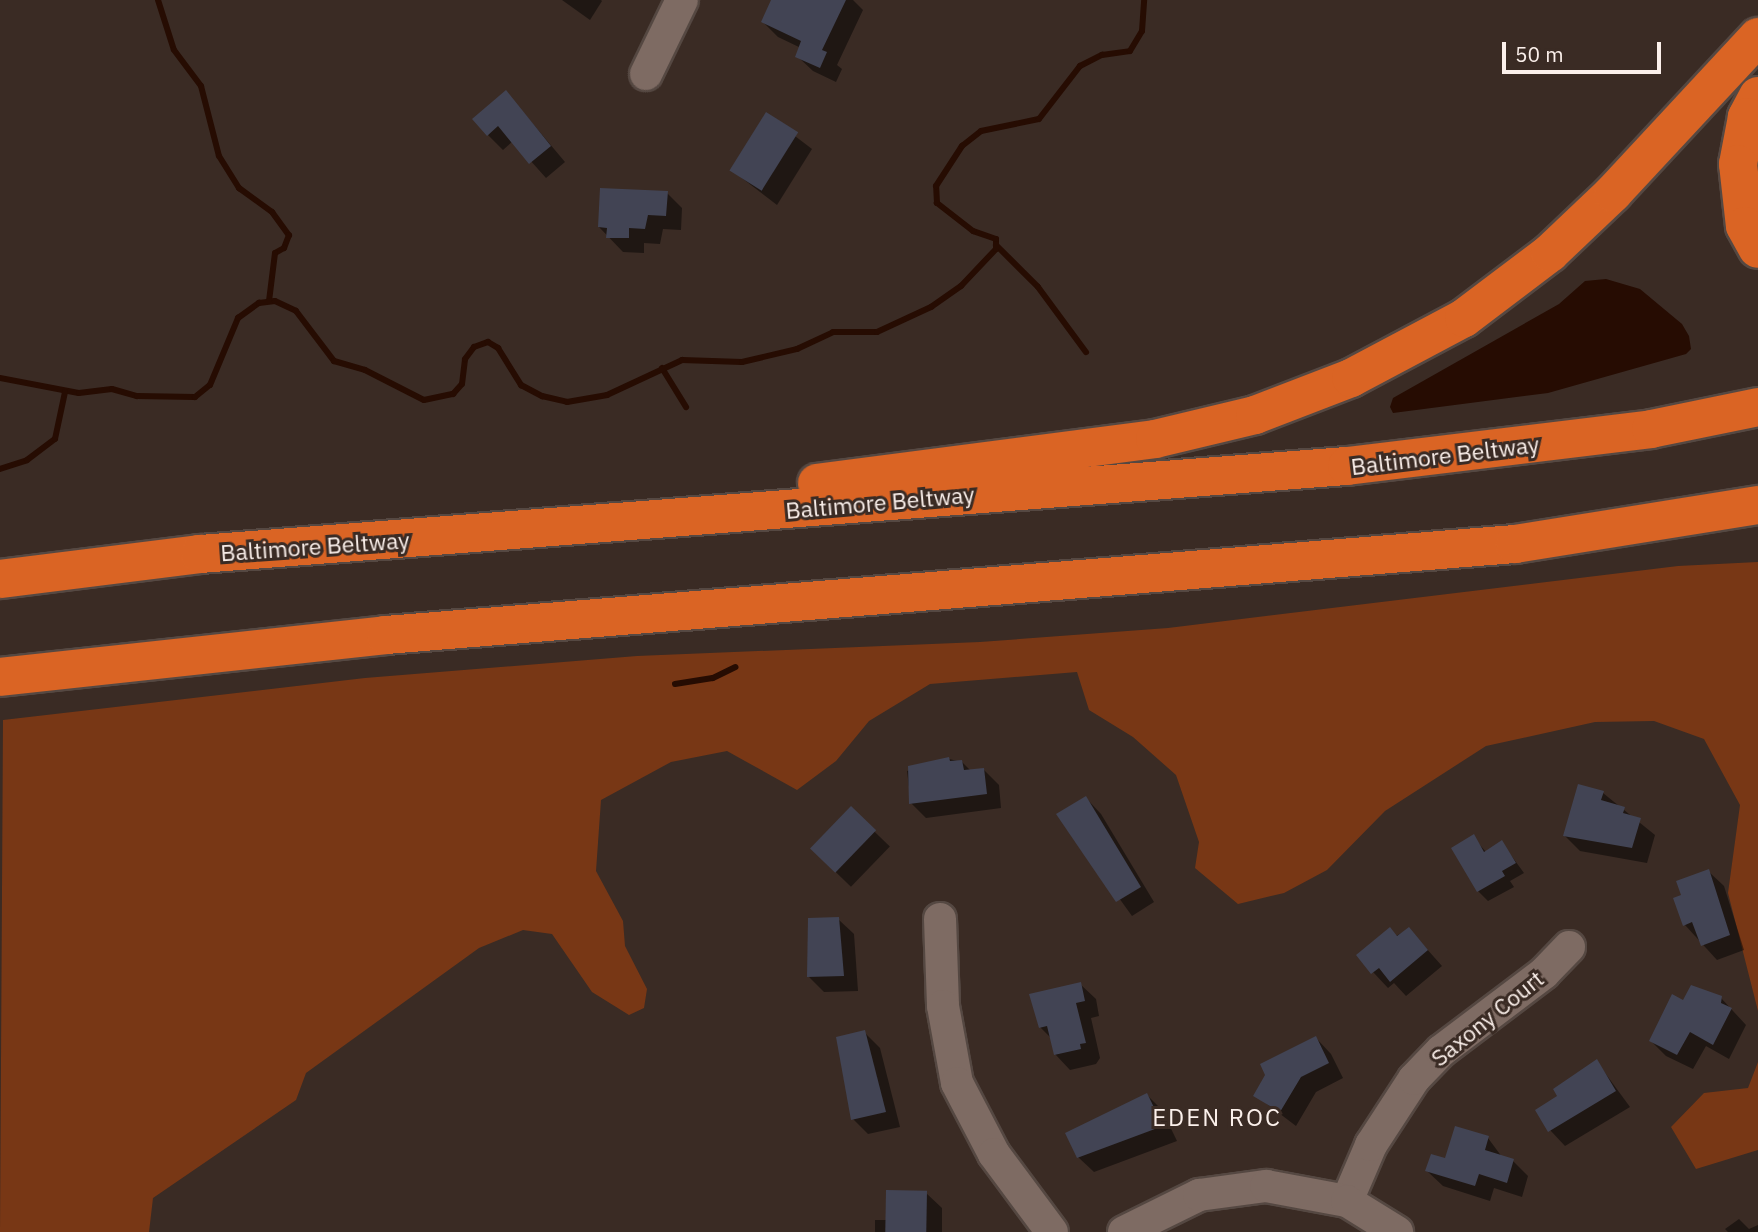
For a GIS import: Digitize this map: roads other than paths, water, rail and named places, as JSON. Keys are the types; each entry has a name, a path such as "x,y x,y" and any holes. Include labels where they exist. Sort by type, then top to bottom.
{"highway":[{"path":"375,541 1142,441 1213,428 1302,400 1410,349 1505,290 1582,225 1758,37"},
{"path":"1758,96 1747,117 1738,164 1745,226 1758,249"},
{"name":"Baltimore Beltway","path":"0,579 200,554 1347,466 1651,429 1758,407"},
{"path":"0,677 386,635 1018,588 1515,544 1758,505"}],"street":[{"path":"646,74 682,0"},
{"path":"940,919 943,1006 957,1083 994,1154 1052,1232"},
{"name":"Saxony Court","path":"1347,1201 1371,1145 1414,1079 1441,1051 1544,974 1569,947"},
{"path":"1124,1232 1199,1195 1232,1188 1304,1190 1347,1201 1397,1232"}],"waterway":[{"path":"158,0 174,50 201,86 219,156 239,188 272,212 289,235 284,248 275,253 269,301"},
{"path":"0,378 79,393 112,389 137,396 195,397 210,385 238,318 259,303 275,301 296,311 334,361 365,370 424,400 453,394 462,384 465,359 474,347 488,342 498,348 521,385 542,396 567,402 607,395 682,360 742,362 797,349 833,332 877,332 931,307 961,286 996,249 996,239 973,231 937,203 936,186 962,146 981,131 1039,119 1080,66 1102,55 1130,51 1142,31 1144,0"},
{"path":"996,245 1038,287 1086,352"},
{"path":"662,368 686,407"},
{"path":"0,469 27,460 55,439 65,392"},
{"path":"675,684 713,678 736,667"}],"district":[{"name":"EDEN ROC","path":"1217,1118"}]}
